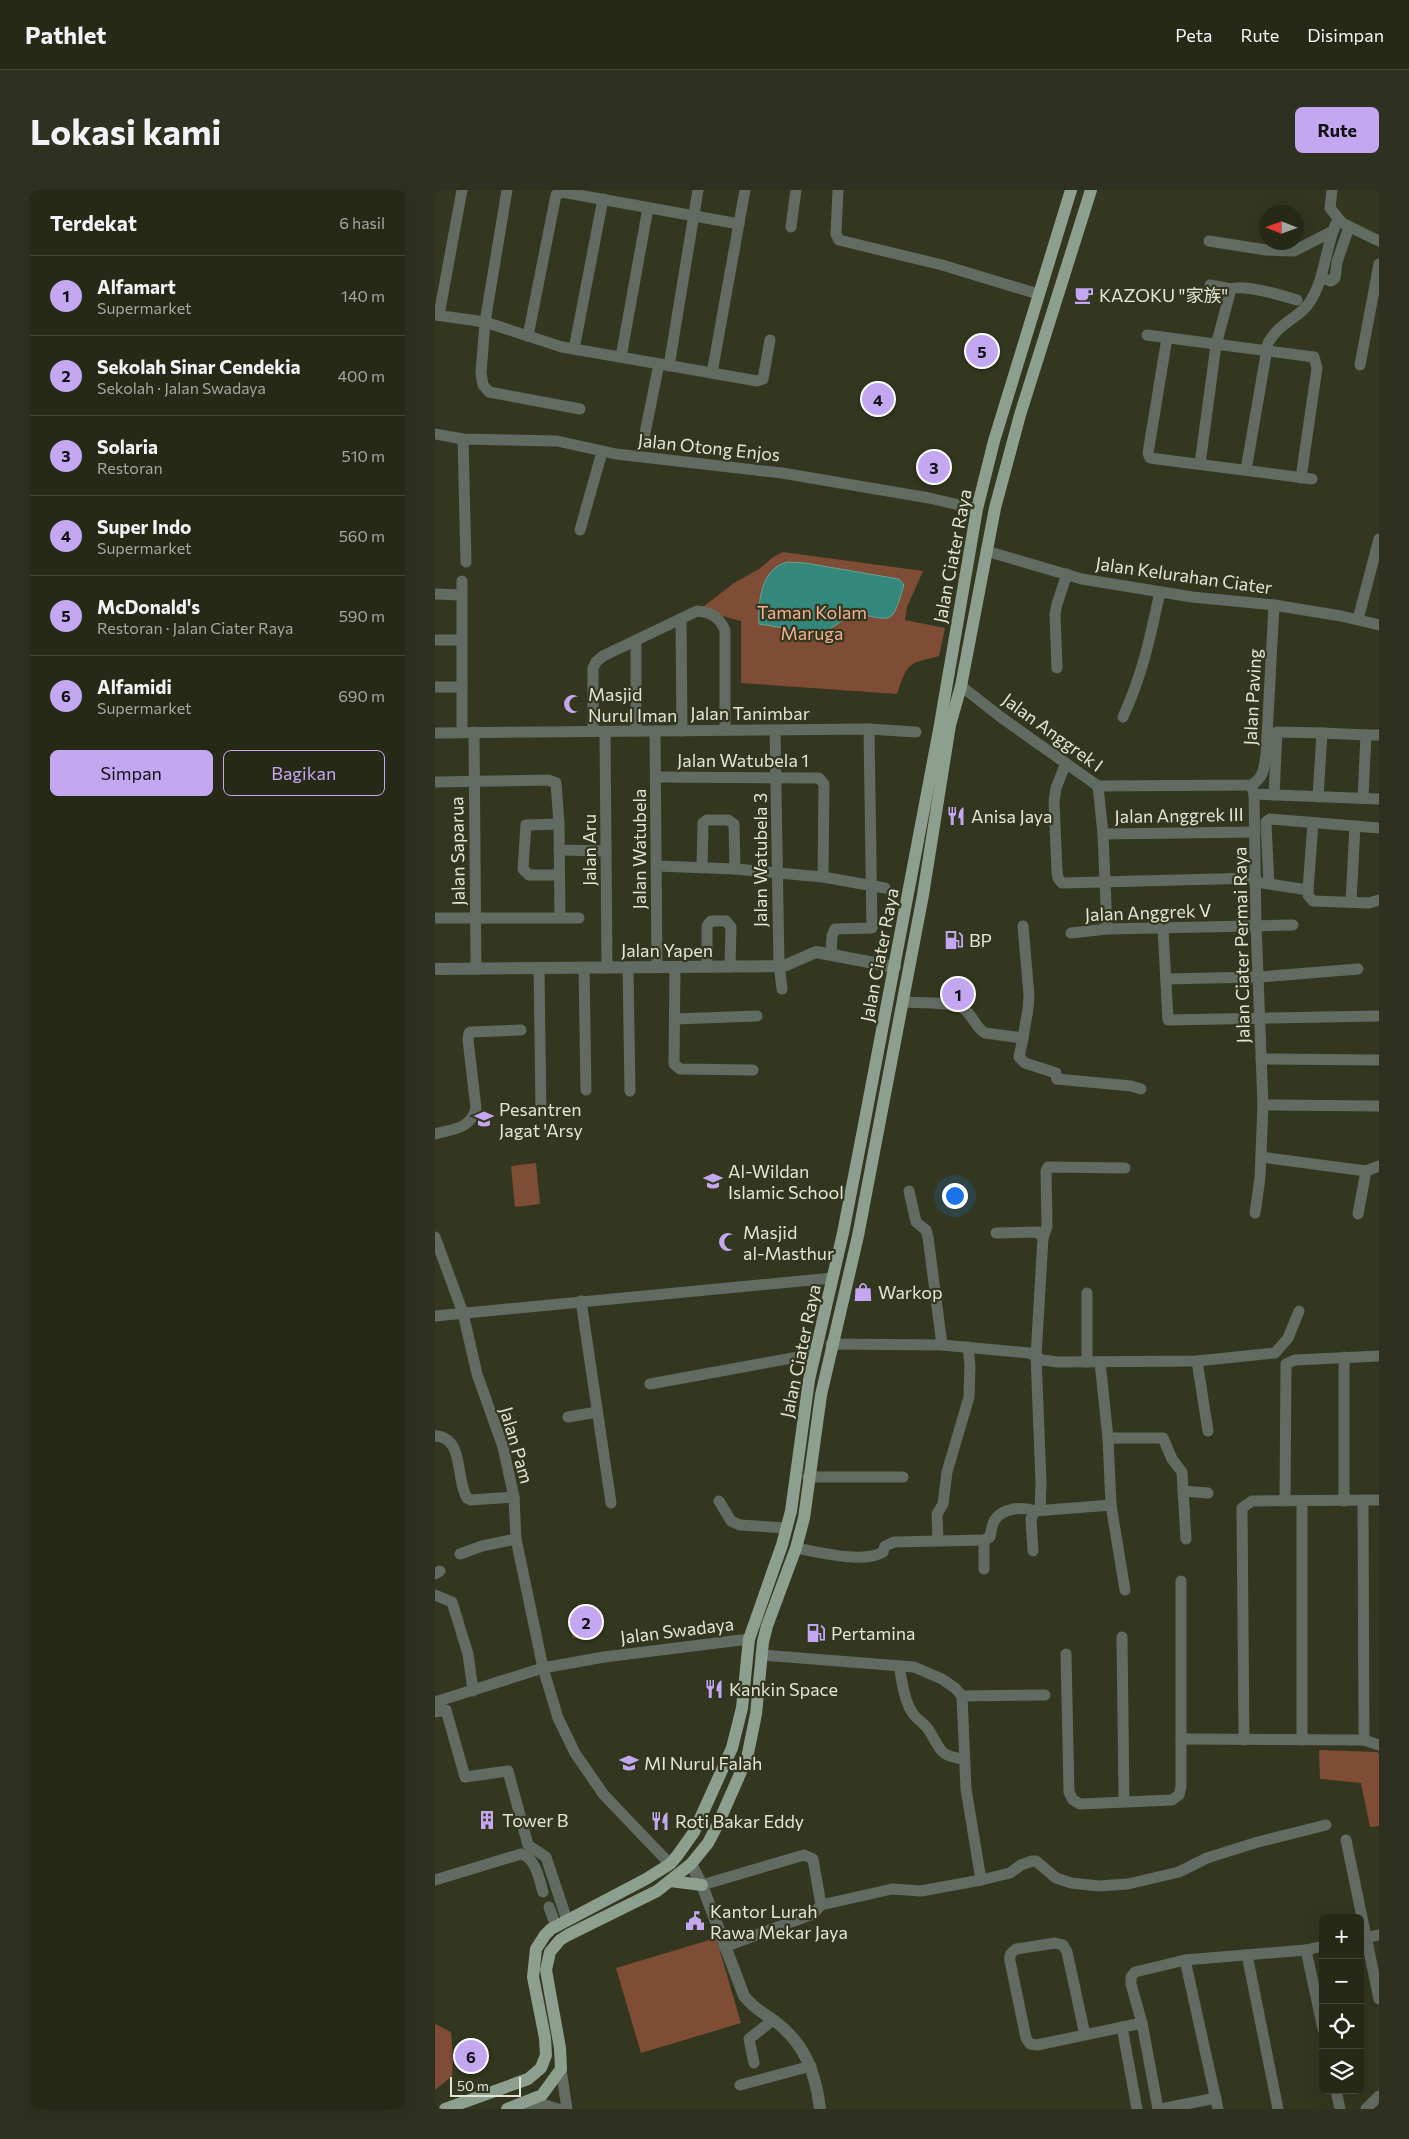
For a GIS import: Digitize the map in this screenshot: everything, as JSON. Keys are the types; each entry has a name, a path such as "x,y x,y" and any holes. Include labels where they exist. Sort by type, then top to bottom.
{"main road":[{"name":"Jalan Ciater Raya","path":"445,2109 528,2080 541,2068 546,2055 545,2038 533,1977 534,1957 540,1941 561,1923 646,1879 670,1864 694,1832 732,1748 742,1708 749,1639 787,1528 814,1354 833,1278 895,967 977,509 994,441 1071,190"},
{"name":"Jalan Ciater Raya","path":"561,2070 558,2036 547,1978 547,1961 550,1952 560,1940 568,1935 657,1891 691,1864 708,1843 747,1758 756,1714 761,1655 767,1626 796,1548 803,1518 821,1395 868,1184 923,896 950,725 961,686 995,508 1020,415 1091,190"},
{"path":"1056,237 1075,243"},
{"path":"952,654 966,657"},
{"path":"853,1181 868,1184"},
{"path":"754,1622 767,1626"},
{"path":"670,1881 702,1885"},
{"path":"507,2109 542,2095 561,2070"}],"street":[{"path":"462,190 437,315 485,322 562,347 757,381 763,378 770,340"},
{"path":"507,190 485,322 481,373 483,385 489,392 581,410"},
{"path":"643,443 664,365 698,190"},
{"path":"712,373 745,190"},
{"path":"791,227 796,190"},
{"path":"838,190 836,234 839,240 942,265 1038,294"},
{"path":"1332,190 1331,208 1338,219 1349,227 1379,241"},
{"path":"528,336 556,194 562,192 739,224"},
{"path":"575,349 603,200"},
{"path":"621,357 648,208"},
{"path":"1246,470 1268,343 1273,335 1311,302 1316,290 1331,232 1338,219"},
{"path":"1325,279 1331,281 1335,278 1337,262 1349,227"},
{"path":"1209,241 1266,250 1294,251 1331,232"},
{"path":"1360,364 1379,264"},
{"path":"1210,285 1260,291 1297,300"},
{"path":"1200,464 1216,345 1231,289"},
{"path":"1147,335 1310,356 1316,361 1307,478 1151,458 1148,456 1167,338"},
{"name":"Jalan Otong Enjos","path":"435,434 463,439 548,440 602,452 782,473 929,498 977,509"},
{"path":"463,439 466,562"},
{"path":"580,530 602,452"},
{"path":"1358,620 1379,539"},
{"name":"Jalan Kelurahan Ciater","path":"986,551 1082,579 1160,592 1273,605 1379,624"},
{"path":"1057,668 1055,614 1067,574"},
{"name":"Jalan Saparua","path":"461,581 462,687 474,782 476,969"},
{"path":"1123,717 1143,666 1160,592"},
{"path":"435,594 461,595"},
{"name":"Jalan Paving","path":"1253,789 1263,774 1266,755 1273,605"},
{"path":"593,731 593,668 596,662 603,656 697,611 707,612 715,616 725,630 725,730"},
{"path":"681,619 682,730"},
{"path":"435,640 461,640"},
{"path":"636,640 636,731"},
{"name":"Jalan Anggrek I","path":"961,686 1098,786 1253,789 1274,795 1379,800"},
{"path":"435,687 462,687"},
{"path":"831,953 832,936 835,929 872,928 869,729"},
{"name":"Jalan Tanimbar","path":"435,733 869,729 916,732"},
{"name":"Jalan Watubela 3","path":"775,730 779,967 782,989"},
{"name":"Jalan Aru","path":"605,731 607,968"},
{"name":"Jalan Watubela","path":"655,731 657,968"},
{"path":"1274,795 1277,732 1379,736"},
{"path":"1318,797 1322,733"},
{"path":"1363,798 1366,735"},
{"path":"1066,763 1056,788 1054,802 1058,878 1065,883 1256,881 1308,890"},
{"name":"Jalan Watubela 1","path":"656,777 819,778 822,781 823,877"},
{"path":"435,782 554,781 557,785 559,824 560,918"},
{"path":"1098,786 1103,834 1107,929"},
{"name":"Jalan Ciater Permai Raya","path":"1253,789 1263,1106 1261,1156 1255,1213"},
{"path":"702,868 703,823 707,820 728,820 733,824 735,869"},
{"path":"1269,884 1266,822 1270,820 1379,828"},
{"path":"1313,823 1308,890 1308,895 1313,901 1369,903 1379,900"},
{"path":"559,824 526,825 523,869 529,876 559,875"},
{"path":"1351,902 1355,826"},
{"name":"Jalan Anggrek III","path":"1103,834 1255,832"},
{"path":"559,850 606,851"},
{"path":"657,866 735,869 823,877 885,888"},
{"path":"435,918 579,918"},
{"path":"707,967 707,926 711,921 726,921 731,927 730,967"},
{"name":"Jalan Anggrek V","path":"1071,933 1107,929 1293,925"},
{"path":"1023,926 1029,995 1019,1057 1021,1060 1056,1073 1057,1079 1131,1086 1141,1089"},
{"path":"1163,928 1168,1020 1379,1016"},
{"name":"Jalan Yapen","path":"435,969 779,967 816,952 831,953 895,967"},
{"path":"584,968 586,1090"},
{"path":"628,968 630,1091"},
{"path":"675,968 674,1064 676,1067 680,1069 753,1070"},
{"path":"539,969 541,1111"},
{"path":"1166,979 1259,977 1359,969"},
{"path":"903,1002 957,1006 968,1013 980,1030 985,1033 1023,1038"},
{"path":"675,1018 757,1016"},
{"path":"435,1134 463,1127 474,1116 476,1108 467,1040 469,1033 521,1030"},
{"path":"1261,1059 1379,1060"},
{"path":"1263,1106 1379,1106"},
{"path":"1261,1156 1366,1171 1379,1166"},
{"path":"1033,1551 1031,1518 1038,1510 1041,1482 1037,1356 1043,1238 1047,1226 1045,1171 1048,1167 1125,1168"},
{"path":"1358,1214 1366,1171"},
{"path":"909,1191 916,1222 926,1230 928,1237 942,1345"},
{"path":"996,1233 1038,1232 1043,1238"},
{"name":"Jalan Pam","path":"435,1237 463,1313 477,1374 503,1447 514,1497 516,1539 543,1668 558,1718 575,1753 604,1795 670,1864"},
{"path":"435,1316 833,1278"},
{"path":"1087,1293 1087,1362"},
{"path":"581,1301 611,1503"},
{"path":"831,1344 968,1347 1030,1353 1050,1361 1197,1361 1271,1355 1275,1353 1287,1338 1299,1311"},
{"path":"938,1540 937,1514 943,1504 947,1472 969,1397 970,1366 968,1347"},
{"path":"650,1384 814,1354"},
{"path":"1285,1501 1286,1364 1295,1360 1379,1356"},
{"path":"1344,1357 1345,1501"},
{"path":"1197,1361 1208,1431"},
{"path":"1100,1362 1111,1505 1125,1590"},
{"path":"568,1417 597,1412"},
{"path":"435,1436 447,1438 454,1445 467,1498 471,1500 514,1497"},
{"path":"1107,1438 1163,1438 1172,1460 1182,1472 1186,1539"},
{"path":"808,1477 903,1477"},
{"path":"1183,1491 1208,1493"},
{"path":"1363,1500 1364,1740"},
{"path":"1244,1740 1241,1511 1246,1503 1252,1501 1379,1500"},
{"path":"719,1501 731,1521 740,1525 787,1528"},
{"path":"1302,1501 1302,1740"},
{"path":"796,1548 862,1557 878,1556 883,1552 885,1546 894,1542 984,1540 990,1537 993,1522 998,1517 1019,1507 1038,1510 1111,1505"},
{"path":"460,1554 482,1546 516,1539"},
{"path":"984,1540 984,1569"},
{"path":"1066,1654 1070,1796 1080,1804 1172,1800 1179,1795 1181,1787 1181,1581"},
{"path":"435,1595 452,1602 468,1654 473,1691"},
{"path":"1122,1637 1124,1801"},
{"name":"Jalan Swadaya","path":"435,1702 543,1668 604,1657 749,1639"},
{"path":"761,1655 914,1667 942,1679 955,1688 962,1696 968,1807 981,1880"},
{"path":"899,1666 903,1688 914,1714 928,1728 939,1750 944,1755 964,1759"},
{"path":"962,1696 1045,1695"},
{"path":"435,1712 446,1710 465,1777 508,1772 529,1845 546,1857 561,1923"},
{"path":"1181,1739 1364,1740 1379,1745"},
{"path":"724,1947 813,1914 821,1905 892,1889 921,1891 981,1880 1010,1873 1032,1860 1037,1861 1056,1878 1071,1883 1099,1886 1129,1884 1179,1872 1207,1858 1258,1842 1326,1825"},
{"path":"1346,1840 1360,1914"},
{"path":"435,1880 521,1854 527,1855 532,1861 543,1892"},
{"path":"702,1885 804,1855 813,1859 821,1905"},
{"path":"691,1864 702,1885 744,1996 755,2008 773,2020 795,2039 811,2066 820,2109"},
{"path":"549,1907 561,1923"},
{"path":"1379,1935 1364,1938 1379,1999"},
{"path":"1085,2035 1067,1952 1063,1946 1055,1943 1016,1949 1012,1952 1010,1961 1027,2041 1037,2045 1085,2035 1121,2027 1142,2023"},
{"path":"1185,1960 1217,2104 1159,2109 1142,2023 1131,1984 1132,1975 1138,1970 1185,1960 1306,1950 1319,1947"},
{"path":"1306,1950 1319,2010"},
{"path":"1247,1955 1278,2109"},
{"path":"754,2063 749,2038 773,2020"},
{"path":"1121,2027 1137,2109"},
{"path":"740,2085 811,2066"},
{"path":"561,2070 567,2109"},
{"path":"1337,2094 1340,2109"},
{"path":"1366,2109 1379,2096"},
{"path":"520,2105 542,2104 558,2109"}],"green space":[{"name":"Taman Kolam Maruga","path":"783,552 923,571 907,607 905,620 945,628 939,656 914,663 910,666 906,670 897,694 741,683 741,621 699,610 734,583 759,569 773,557"},
{"path":"536,1163 540,1204 515,1207 511,1166"},
{"path":"594,1614 596,1636 573,1638 568,1617"},
{"path":"1319,1750 1377,1752 1379,1754 1379,1826 1370,1827 1361,1783 1320,1779"},
{"path":"716,1938 741,2023 641,2053 616,1968"},
{"path":"435,2024 451,2032 453,2058 452,2076 435,2090"}],"water":[{"path":"787,562 805,563 899,579 904,585 896,608 889,617 884,618 853,613 827,631 816,633 759,624 759,610 765,581 774,569"}],"place":[{"name":"KAZOKU \"家族\"","path":"1084,295"},
{"name":"McDonald's","path":"982,351"},
{"name":"Super Indo","path":"878,399"},
{"name":"Solaria","path":"934,467"},
{"name":"Masjid Nurul Iman","path":"573,704"},
{"name":"Anisa Jaya","path":"956,816"},
{"name":"BP","path":"954,940"},
{"name":"Alfamart","path":"958,994"},
{"name":"Pesantren Jagat 'Arsy","path":"484,1119"},
{"name":"Al-Wildan Islamic School","path":"713,1181"},
{"name":"Masjid al-Masthur","path":"728,1242"},
{"name":"Warkop","path":"863,1292"},
{"name":"Sekolah Sinar Cendekia","path":"586,1622"},
{"name":"Pertamina","path":"816,1633"},
{"name":"Kankin Space","path":"714,1689"},
{"name":"MI Nurul Falah","path":"629,1763"},
{"name":"Tower B","path":"487,1820"},
{"name":"Roti Bakar Eddy","path":"660,1821"},
{"name":"Kantor Lurah Rawa Mekar Jaya","path":"695,1921"},
{"name":"Alfamidi","path":"471,2056"}]}
